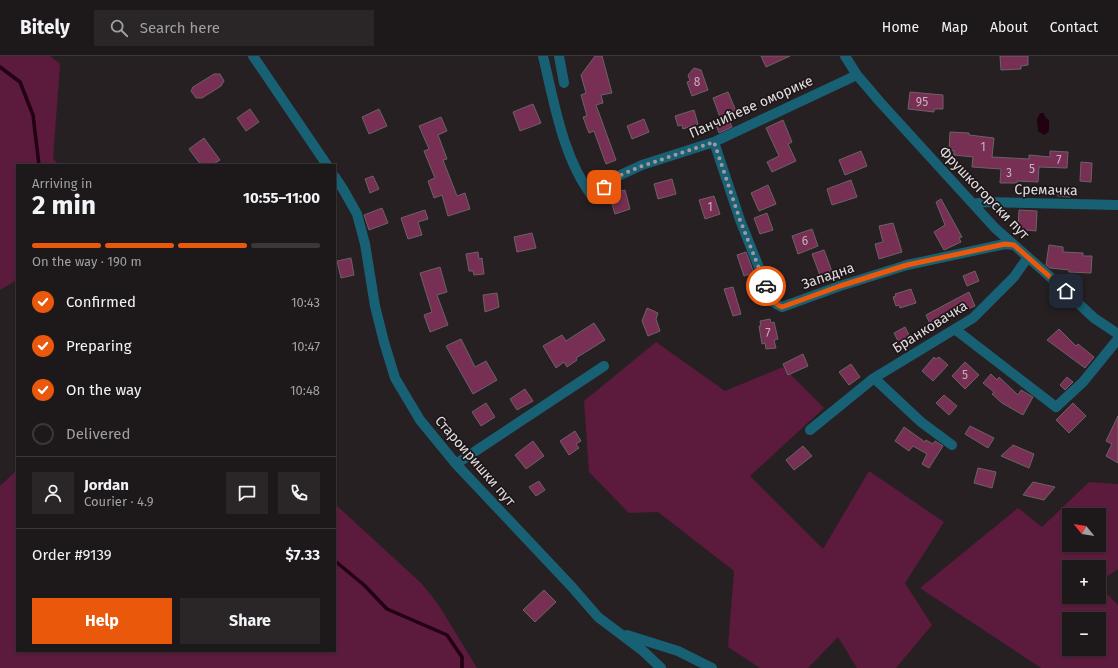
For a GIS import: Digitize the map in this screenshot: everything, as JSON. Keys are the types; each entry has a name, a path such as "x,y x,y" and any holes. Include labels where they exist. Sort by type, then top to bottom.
{"street":[{"path":"253,56 326,164"},
{"name":"Панчићеве оморике","path":"543,56 567,150 578,177 592,196 616,177 642,166 714,142 857,75"},
{"path":"559,56 564,83"},
{"name":"Фрушкогорски пут","path":"845,56 857,75 880,102 994,228 1028,256 1094,318 1118,334"},
{"name":"Западна","path":"714,142 740,220 772,300 782,307 840,286 907,265 1005,244 1014,245"},
{"name":"Староиришки пут","path":"336,178 356,214 365,244 375,306 395,378 420,420 456,464 598,617 620,632 661,668"},
{"name":"Сремачка","path":"973,204 985,202 1118,205"},
{"name":"Бранковачка","path":"810,430 874,378 956,330 973,318 1014,276 1028,256"},
{"path":"956,330 1056,407 1083,382 1118,339"},
{"path":"456,464 604,366"},
{"path":"874,378 921,422 952,445"},
{"path":"620,632 678,651 712,668"}],"shaded area":[{"path":"0,56 50,56 60,64 53,159 59,164 16,164 16,281 0,290"},
{"path":"1040,113 1044,113 1045,117 1049,120 1049,131 1044,135 1038,131 1037,119"},
{"path":"656,342 725,391 783,367 824,408 750,476 823,549 869,471 944,522 905,583 932,625 896,668 857,668 838,637 808,668 760,668 728,647 734,571 658,512 629,513 589,472 584,401"},
{"path":"16,471 16,652 336,652 336,505 421,583 438,604 477,668 0,668 0,486"},
{"path":"1089,482 1118,484 1118,569 1106,577 1106,560 1062,560 1062,604 1106,604 1106,593 1118,605 1118,668 1041,668 920,588 1018,508 1042,527"}],"building":[{"path":"595,56 602,56 612,93 601,95 603,103 596,105 616,160 606,164 594,131 589,133 583,117 587,116 581,95 586,93 581,75"},
{"path":"761,56 790,56 766,67"},
{"path":"1000,56 1028,56 1028,65 1021,66 1021,69 1001,70"},
{"path":"694,68 701,70 708,90 692,96 687,82 690,81 688,75"},
{"path":"214,74 220,74 224,81 221,86 202,98 196,98 191,91 193,87"},
{"path":"728,92 736,111 720,117 713,98"},
{"path":"910,92 943,95 943,109 934,109 934,112 908,109"},
{"path":"533,104 541,123 520,131 513,112"},
{"path":"250,109 259,122 246,131 237,118"},
{"path":"379,109 387,126 369,134 362,117"},
{"path":"694,110 698,124 683,129 682,125 678,126 675,116"},
{"path":"441,117 447,131 438,135 447,159 443,160 457,196 465,193 470,209 448,216 442,195 434,198 428,181 435,178 424,151 429,149 419,126"},
{"path":"728,117 732,127 719,133 715,122"},
{"path":"644,119 649,132 632,139 627,126"},
{"path":"783,120 792,142 788,144 796,161 772,172 767,162 779,156 766,128"},
{"path":"950,132 969,133 969,135 994,138 992,157 1029,159 1029,155 1050,157 1050,151 1068,152 1067,168 1039,167 1038,182 1017,181 1017,183 1000,183 1001,169 972,167 973,157 954,155 954,151 949,150"},
{"path":"204,138 220,160 214,164 200,164 189,149"},
{"path":"861,151 867,166 845,175 839,160"},
{"path":"1081,162 1092,163 1091,182 1080,181"},
{"path":"373,176 379,189 370,193 365,179"},
{"path":"672,179 676,194 658,199 654,184"},
{"path":"851,180 857,197 832,205 827,189"},
{"path":"768,185 776,204 759,211 751,193"},
{"path":"1059,187 1071,188 1070,197 1058,196"},
{"path":"625,190 630,209 615,214 609,194"},
{"path":"714,196 720,214 705,219 699,200"},
{"path":"941,199 962,237 959,238 961,242 944,250 934,232 945,225 936,202"},
{"path":"382,208 388,223 369,230 364,215"},
{"path":"425,210 428,219 418,222 422,235 408,239 401,218"},
{"path":"1019,210 1037,211 1036,231 1018,229"},
{"path":"767,213 773,230 760,234 754,218"},
{"path":"893,223 902,252 879,259 875,244 883,242 879,226"},
{"path":"812,229 818,246 798,254 792,236"},
{"path":"532,233 536,248 517,252 514,237"},
{"path":"1049,245 1063,247 1063,252 1083,253 1083,256 1092,256 1091,273 1069,272 1069,270 1050,268 1046,265"},
{"path":"824,250 833,274 821,278 812,254"},
{"path":"478,252 479,259 482,258 484,274 474,275 473,271 469,271 466,254"},
{"path":"746,252 754,273 744,276 737,255"},
{"path":"351,258 354,275 341,278 337,261"},
{"path":"440,267 447,292 437,295 448,325 430,332 424,315 432,312 420,273"},
{"path":"975,271 979,281 967,286 963,276"},
{"path":"733,287 741,314 733,316 724,289"},
{"path":"911,289 916,303 900,308 899,305 896,306 893,297 896,296 895,294"},
{"path":"969,292 975,306 931,326 926,315"},
{"path":"497,293 499,307 485,312 483,295"},
{"path":"647,308 658,313 656,319 660,331 648,336 642,321"},
{"path":"770,319 771,323 774,322 778,339 774,340 776,348 766,349 765,343 762,344 759,326 761,326 760,321"},
{"path":"594,323 605,340 576,358 577,360 567,367 564,362 556,368 543,346 562,335 566,341"},
{"path":"905,327 913,343 902,349 894,333"},
{"path":"1059,329 1076,346 1078,344 1094,357 1085,368 1047,340"},
{"path":"461,339 475,367 486,361 497,380 473,394 446,346"},
{"path":"803,354 808,366 788,375 783,364"},
{"path":"934,357 936,359 939,357 948,365 933,381 922,371"},
{"path":"965,362 979,375 965,389 952,376"},
{"path":"851,364 860,377 849,385 839,372"},
{"path":"991,374 997,380 999,377 1018,395 1021,390 1033,397 1023,415 1002,403 992,394 994,392 983,383"},
{"path":"1067,377 1073,382 1065,390 1060,385"},
{"path":"525,389 533,401 517,410 510,399"},
{"path":"944,395 957,406 949,415 936,403"},
{"path":"486,403 495,417 481,426 472,412"},
{"path":"1073,403 1086,416 1069,433 1056,420"},
{"path":"1118,416 1118,463 1106,456 1112,444 1106,441"},
{"path":"970,426 994,438 988,448 965,434"},
{"path":"904,427 925,442 926,440 933,444 935,441 943,446 929,468 922,464 927,454 913,446 909,451 895,441"},
{"path":"575,431 581,441 576,444 579,448 569,455 560,441"},
{"path":"533,441 544,456 526,469 515,455"},
{"path":"1013,445 1034,454 1029,468 1001,456"},
{"path":"803,446 812,456 794,470 786,460"},
{"path":"978,468 996,472 992,488 974,483"},
{"path":"539,481 545,490 536,496 529,487"},
{"path":"1033,482 1055,487 1044,500 1023,495"},
{"path":"544,590 556,602 535,622 523,610"}],"waterway":[{"path":"0,67 20,82 33,115 39,164"},
{"path":"336,562 364,585 387,609 447,635 462,657 462,668"}],"way so far":[{"path":"604,187 616,177 642,166 714,142 740,220 766,286"}],"route":[{"path":"766,286 772,300 782,307 840,286 907,265 1005,244 1014,245 1066,291"}]}
